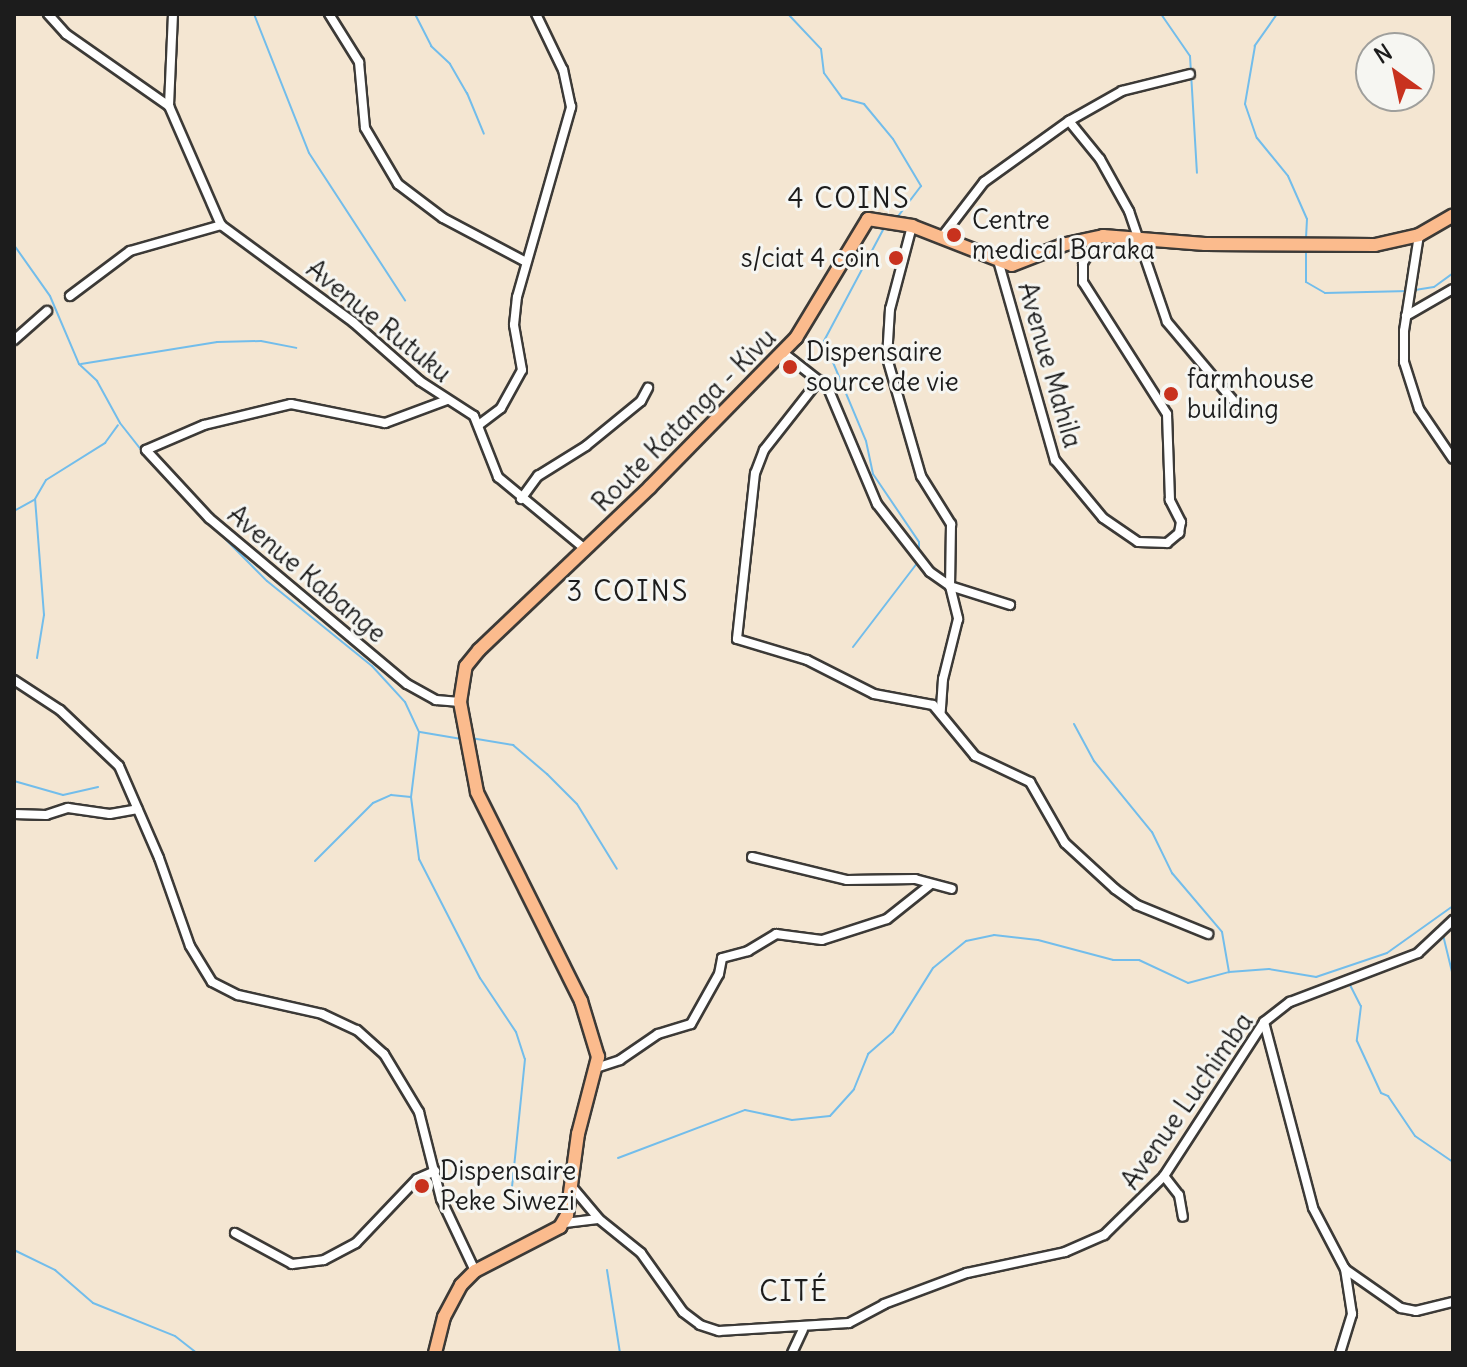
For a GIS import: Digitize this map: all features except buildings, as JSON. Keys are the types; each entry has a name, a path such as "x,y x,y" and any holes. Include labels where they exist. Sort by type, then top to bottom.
{"highway":[{"path":"999,264 1012,265 1099,237 1375,245 1419,235 1453,215"},
{"name":"Route Katanga - Kivu","path":"560,1227 573,1188 582,1114 596,1068 595,1043 581,1001 483,809 469,731 460,702 466,666 782,352 813,315 864,222 912,226 999,264"},
{"path":"435,1353 453,1297 475,1271 560,1227"}],"street":[{"path":"48,14 66,34 169,106"},
{"path":"169,106 173,14"},
{"path":"329,14 359,62 365,128 398,184 443,218 526,262"},
{"path":"536,14 563,70 571,107 526,262 514,325 522,370 501,408 480,424 489,461 521,499 585,549"},
{"path":"941,238 984,182 1069,121 1122,91 1190,74"},
{"name":"Avenue Rutuku","path":"169,106 221,225 480,424"},
{"path":"1069,121 1116,185 1141,237 1167,322 1236,404"},
{"path":"70,296 130,251 221,225"},
{"path":"912,226 890,309 887,358 921,476 951,524 950,586 958,619 943,679 941,712"},
{"path":"1419,235 1406,316 1408,382 1453,459"},
{"name":"Avenue Mahila","path":"999,264 1055,460 1103,518 1138,542 1167,543 1179,533 1181,522 1170,500 1166,405 1083,282 1083,263 1099,237"},
{"path":"1406,316 1453,289"},
{"path":"14,340 47,311"},
{"path":"782,352 819,380 842,416 877,504 930,572 950,586 1010,605"},
{"path":"819,380 764,450 755,473 734,635 759,649 807,660 856,688 933,705 941,712 953,734 975,756 1036,788 1055,831 1115,889 1137,905 1208,934"},
{"path":"521,499 538,476 586,446 641,401 648,388"},
{"name":"Avenue Kabange","path":"447,400 385,423 291,404 204,425 146,450 209,518 407,684 436,700 460,702"},
{"path":"14,680 94,740 119,766 205,973 227,992 322,1014 372,1042 413,1098 450,1223 475,1271"},
{"path":"14,814 46,815 68,808 110,814 138,809"},
{"path":"752,857 847,880 915,879 952,889"},
{"path":"596,1068 620,1060 658,1034 691,1024 719,974 722,958 748,951 776,934 822,940 887,919 931,884"},
{"name":"Avenue Luchimba","path":"573,1188 599,1219 641,1253 683,1312 700,1325 719,1331 803,1329 849,1323 884,1304 967,1273 1083,1246 1134,1212 1164,1176 1264,1022 1290,1002 1379,964 1418,953 1453,920"},
{"path":"1264,1022 1313,1208 1345,1269 1352,1314 1340,1353"},
{"path":"235,1233 292,1264 324,1260 356,1243 417,1179 435,1171"},
{"path":"1164,1176 1179,1195 1183,1217"},
{"path":"560,1227 580,1217 599,1219"},
{"path":"1345,1269 1385,1302 1406,1310 1453,1302"},
{"path":"792,1353 803,1329"}],"waterway":[{"path":"254,14 309,153 405,300"},
{"path":"415,14 431,46 450,64 467,93 484,134"},
{"path":"788,14 821,49 824,73 842,98 864,104 893,139 921,186 896,219"},
{"path":"1161,14 1190,56 1197,173"},
{"path":"1277,14 1255,46 1245,104 1257,138 1288,176 1307,219 1306,241"},
{"path":"884,228 824,341 866,441 873,474 919,542 919,552"},
{"path":"14,245 50,296 79,364 97,381 120,423 157,470 267,581 372,666 405,702 419,732 411,797 419,859 480,978 516,1032 525,1059 511,1198"},
{"path":"1306,251 1306,282 1325,293 1409,291"},
{"path":"1415,290 1434,287 1453,273"},
{"path":"81,364 217,342 261,341 296,348"},
{"path":"37,658 44,615 35,499 46,480 105,443 118,425"},
{"path":"14,511 34,500"},
{"path":"853,647 918,562"},
{"path":"1074,724 1094,761 1152,832 1172,873 1222,932 1229,972"},
{"path":"420,732 461,739"},
{"path":"471,738 513,745 547,774 577,804 617,869"},
{"path":"14,781 63,795 98,787"},
{"path":"315,861 373,803 391,795 411,797"},
{"path":"618,1158 745,1110 792,1120 830,1116 854,1089 868,1054 893,1032 933,968 966,941 994,935 1038,940 1113,960 1139,960 1188,983 1229,972 1269,969 1316,977 1387,953 1453,906"},
{"path":"1443,935 1453,976"},
{"path":"1348,981 1361,1006 1357,1041 1381,1093 1388,1096 1415,1136 1453,1162"},
{"path":"14,1250 55,1270 93,1303 175,1336 197,1353"},
{"path":"607,1270 620,1353"}],"place":[{"name":"Centre medical Baraka","path":"954,235"},
{"name":"s/ciat 4 coin","path":"896,258"},
{"name":"Dispensaire source de vie","path":"790,367"},
{"name":"farmhouse building","path":"1171,394"},
{"name":"Dispensaire Peke Siwezi","path":"422,1186"}],"district":[{"name":"4 COINS","path":"849,198"},
{"name":"3 COINS","path":"628,591"},
{"name":"CITÉ","path":"794,1291"}]}
